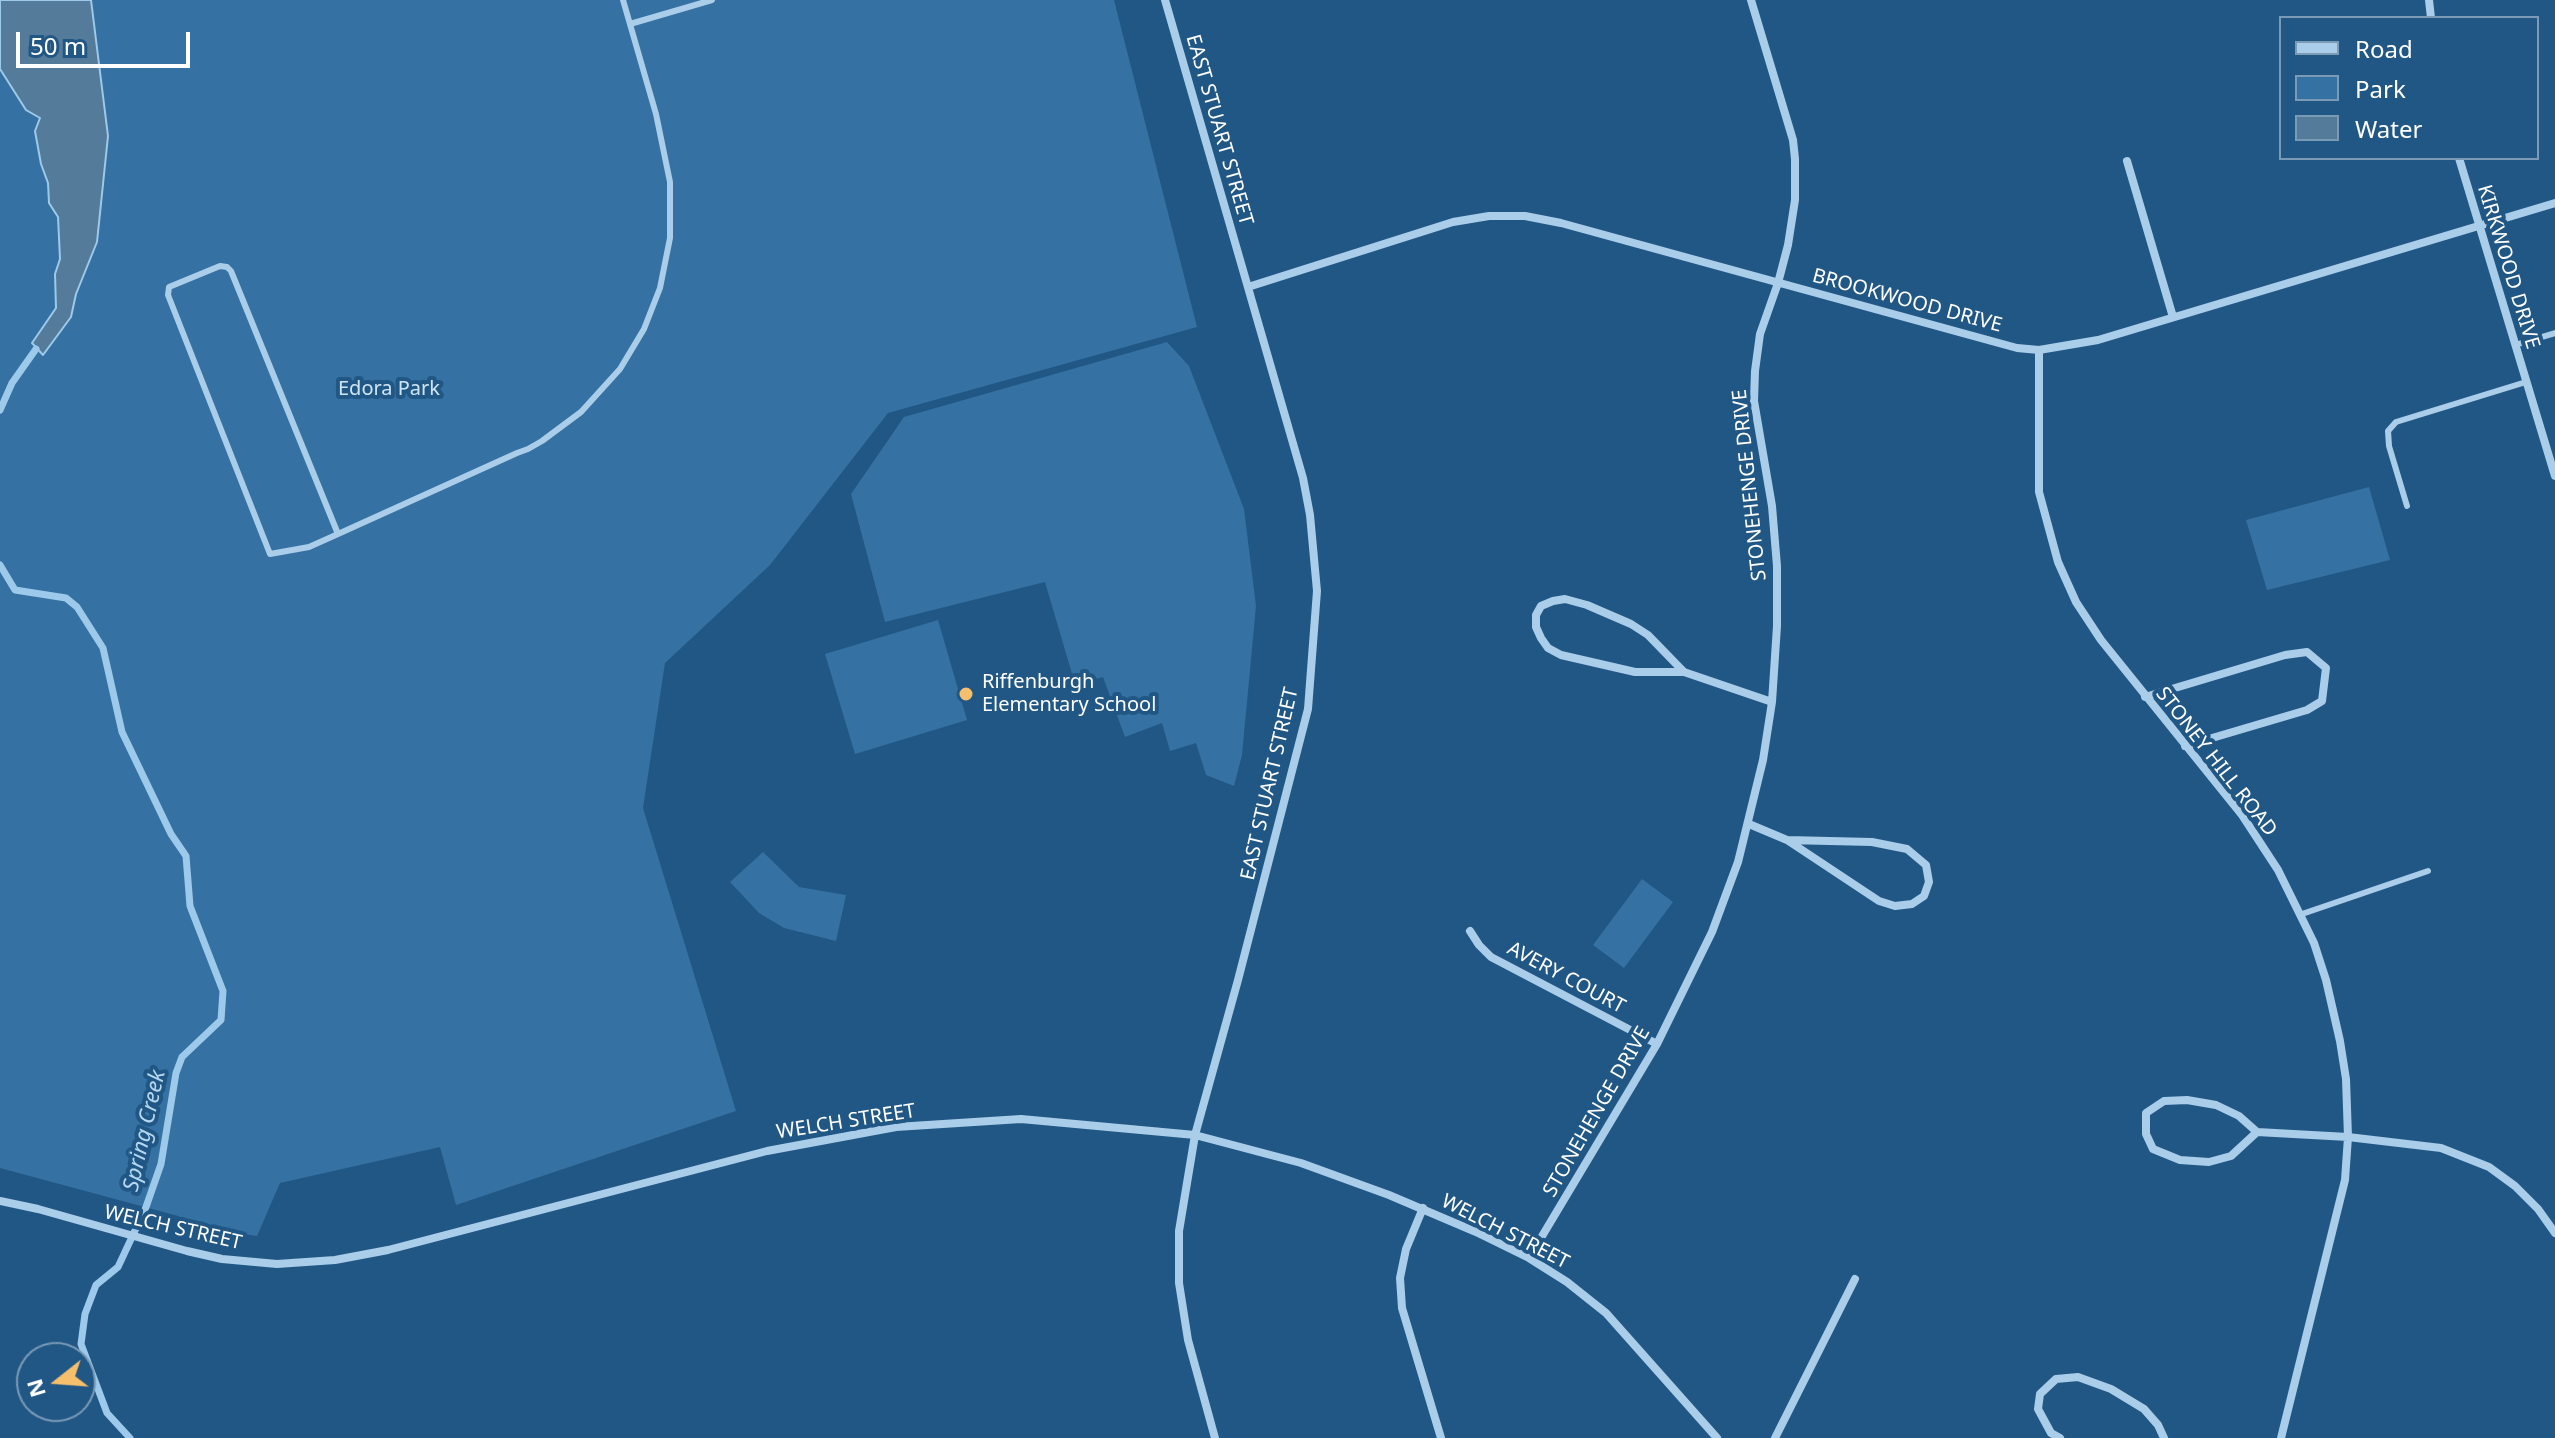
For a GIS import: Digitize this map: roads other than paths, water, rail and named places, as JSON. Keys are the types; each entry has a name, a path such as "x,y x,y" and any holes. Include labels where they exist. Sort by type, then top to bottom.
{"street":[{"name":"EAST STUART STREET","path":"1165,0 1303,478 1316,563 1315,648 1308,709 1195,1135 1179,1231 1179,1283 1188,1340 1215,1438"},
{"name":"STONEHENGE DRIVE","path":"1529,1258 1657,1044 1712,932 1749,824 1763,760 1772,702 1777,566 1772,506 1754,401 1755,371 1760,334 1788,245 1795,200 1793,140 1751,0"},
{"name":"KIRKWOOD DRIVE","path":"2460,160 2555,476"},
{"path":"2127,161 2173,317"},
{"name":"BROOKWOOD DRIVE","path":"1248,287 1453,222 1489,216 1525,216 1561,223 2017,348 2039,350 2098,340 2555,203"},
{"name":"STONEY HILL ROAD","path":"2039,350 2039,492 2053,549 2076,602 2145,697 2242,815 2278,870 2302,914 2326,980 2340,1041 2346,1079 2348,1137 2345,1180 2281,1438"},
{"path":"1684,672 1648,635 1587,605 1565,599 1553,601 1541,606 1536,615 1536,627 1541,638 1548,648 1561,655 1635,672 1684,672 1772,702"},
{"path":"2145,697 2285,655 2307,652 2326,668 2322,701 2307,710 2185,746"},
{"path":"1749,824 1787,840 1879,901 1895,906 1912,904 1924,896 1929,882 1926,865 1907,849 1872,842 1787,840"},
{"name":"AVERY COURT","path":"1470,931 1491,957 1657,1044"},
{"path":"2257,1132 2231,1156 2209,1162 2180,1160 2153,1149 2146,1134 2146,1113 2164,1101 2187,1100 2216,1105 2239,1116 2257,1132 2348,1137 2441,1148 2489,1167 2515,1186 2538,1209 2555,1233"},
{"name":"WELCH STREET","path":"0,1201 222,1259 262,1263 335,1260 388,1250 767,1151 896,1127 1021,1119 1195,1135 1301,1163 1423,1208 1529,1258 1567,1282 1606,1313 1717,1438"},
{"path":"1423,1208 1406,1249 1400,1278 1402,1308 1441,1438"},
{"path":"1775,1438 1855,1279"},
{"path":"2060,1438 2051,1433 2038,1409 2040,1394 2056,1379 2078,1377 2111,1389 2144,1409 2158,1425 2164,1438"}],"lane":[{"path":"338,534 231,271 220,266 169,287 168,295 270,554 309,547 338,534 542,441 581,412 620,369 644,329 660,288 670,238 670,182 656,114 623,0"},
{"path":"630,24 712,0"},
{"path":"2515,345 2555,333"},
{"path":"2407,506 2389,446 2388,431 2396,422 2526,382"},
{"path":"2302,914 2428,871"}],"water":[{"path":"0,0 91,0 108,136 97,242 76,294 71,317 43,355 32,343 56,308 55,274 60,259 58,217 49,203 48,183 35,131 40,118 26,110 0,69"}],"waterway":[{"name":"Spring Creek","path":"0,410 12,383 36,349"},
{"name":"Spring Creek","path":"0,565 15,590 66,598 77,607 103,648 122,732 171,834 186,856 190,906 223,991 221,1020 182,1057 176,1073 161,1164 146,1207 118,1267 96,1285 85,1314 81,1344 107,1413 130,1438"}],"place":[{"name":"Riffenburgh Elementary School","path":"966,694"}],"park label":[{"name":"Edora Park","path":"389,389"}]}
